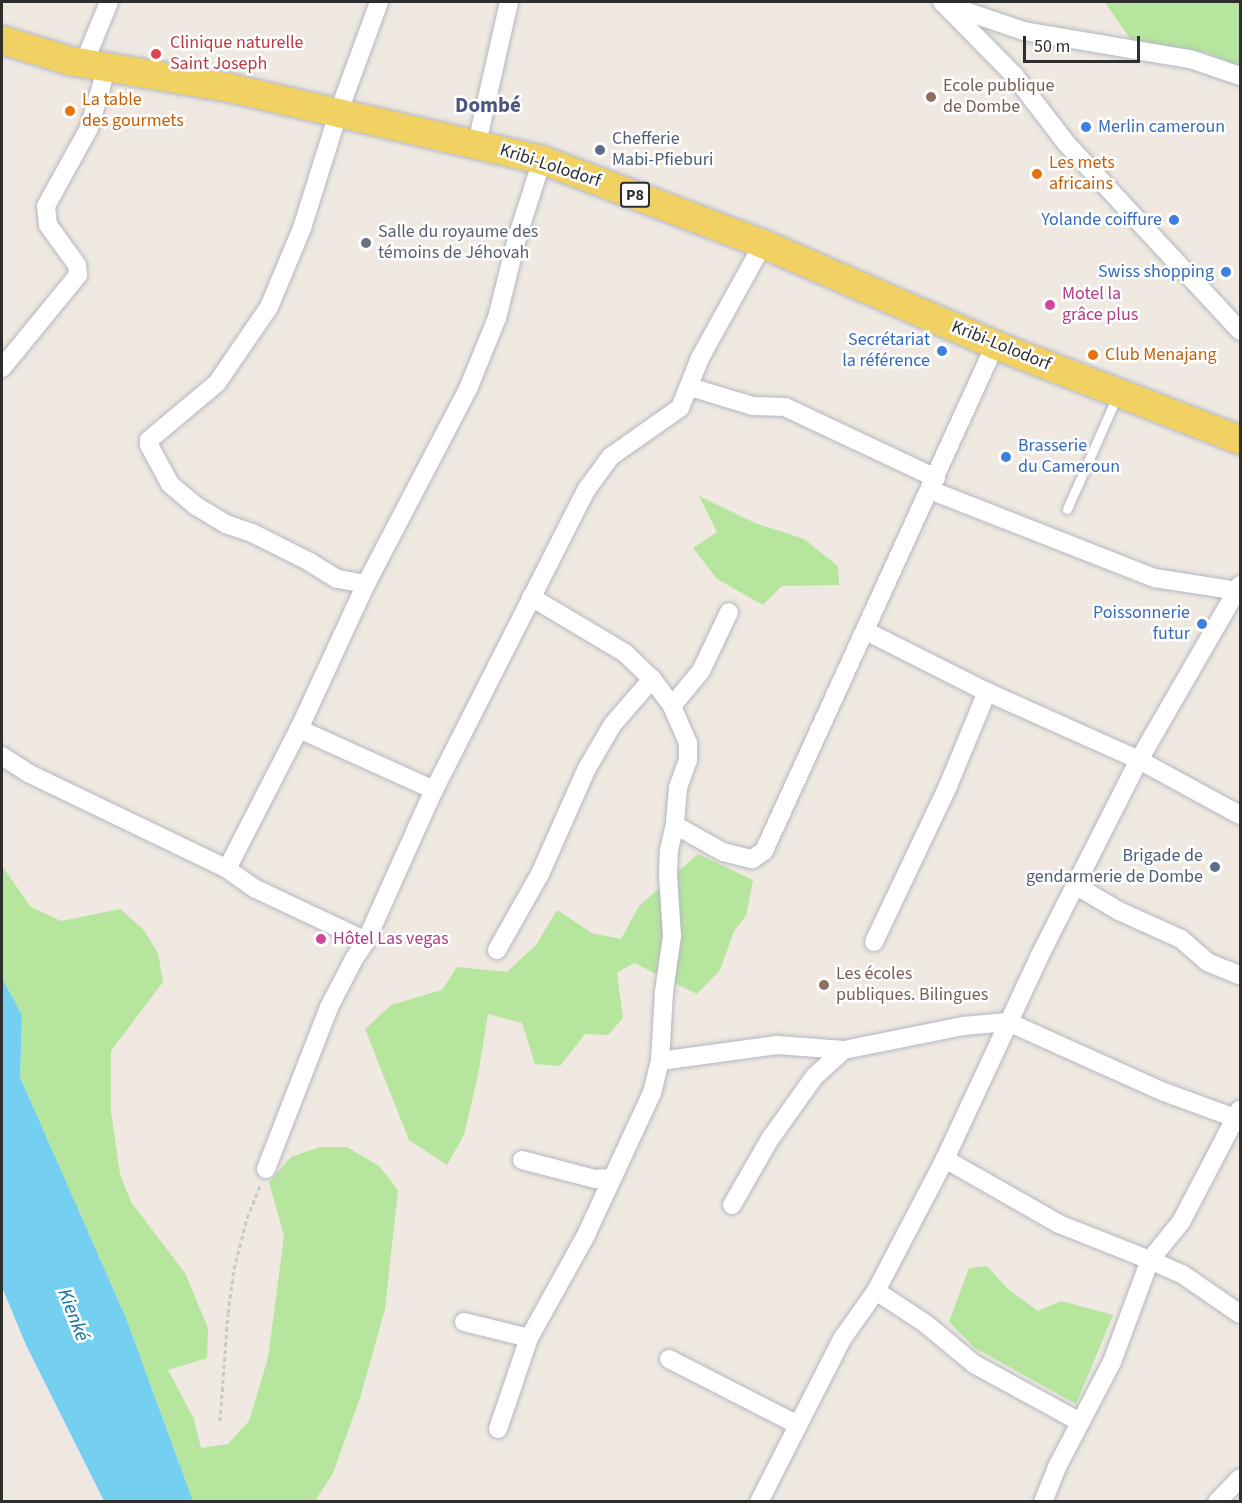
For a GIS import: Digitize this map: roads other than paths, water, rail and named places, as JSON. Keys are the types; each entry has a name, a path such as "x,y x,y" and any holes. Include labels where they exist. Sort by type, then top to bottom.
{"main road":[{"name":"Kribi-Lolodorf","path":"2,40 95,65 230,87 542,160 763,244 995,345 1119,391 1240,440"}],"street":[{"path":"2,368 78,275 77,266 48,225 46,206 89,128 95,65 109,2"},
{"path":"366,584 337,579 310,562 252,533 226,524 196,506 171,484 148,445 149,440 217,383 269,307 302,228 339,111 379,2"},
{"path":"477,143 509,2"},
{"path":"944,3 1024,31 1190,59 1240,76"},
{"path":"944,3 1014,75 1066,143 1240,331"},
{"path":"227,869 299,729 366,584 468,389 497,318 517,238 542,160"},
{"path":"266,1169 329,1007 354,958 366,941 434,790 587,489 605,462 680,408 700,358 763,244"},
{"path":"675,825 723,852 752,859 758,857 866,631 995,345"},
{"path":"690,387 753,406 785,407 933,484 1155,578 1239,588 1139,760 1008,1022 945,1159 876,1291 842,1340 759,1502"},
{"path":"498,1429 529,1338 586,1235 652,1093 660,1061 663,992 672,936 669,850 675,825 678,788 688,760 687,743 672,706 652,678 625,653 531,597"},
{"path":"672,706 700,671 729,612"},
{"path":"866,631 987,692 1139,760 1240,815"},
{"path":"497,950 540,874 586,770 613,723 652,678"},
{"path":"874,942 948,786 987,692"},
{"path":"299,729 434,790"},
{"path":"2,756 30,774 227,869 256,889 366,941"},
{"path":"1075,885 1119,911 1181,939 1207,962 1240,975"},
{"path":"660,1061 777,1045 844,1050 963,1026 1008,1022 1164,1092 1238,1113 1181,1222 1150,1260 1124,1336 1080,1422 1043,1502"},
{"path":"732,1206 770,1139 815,1076 844,1050"},
{"path":"945,1159 1059,1224 1182,1274 1240,1314"},
{"path":"522,1160 596,1179 612,1178"},
{"path":"876,1291 926,1324 974,1364 1080,1422"},
{"path":"464,1322 529,1338"},
{"path":"669,1359 798,1425"},
{"path":"1217,1502 1240,1478"}],"lane":[{"path":"1067,509 1119,391"}],"water":[{"name":"Kienké","path":"2,978 22,1015 20,1077 126,1318 193,1501 104,1501 26,1345 2,1287"}],"place":[{"name":"Clinique naturelle Saint Joseph","path":"156,54"},
{"name":"Ecole publique de Dombe","path":"931,97"},
{"name":"La table des gourmets","path":"70,111"},
{"name":"Merlin cameroun","path":"1086,127"},
{"name":"Chefferie Mabi-Pfieburi","path":"600,150"},
{"name":"Les mets africains","path":"1037,174"},
{"name":"Yolande coiffure","path":"1174,220"},
{"name":"Salle du royaume des témoins de Jéhovah","path":"366,243"},
{"name":"Swiss shopping","path":"1226,272"},
{"name":"Motel la grâce plus","path":"1050,305"},
{"name":"Secrétariat la référence","path":"942,351"},
{"name":"Club Menajang","path":"1093,355"},
{"name":"Brasserie du Cameroun","path":"1006,457"},
{"name":"Poissonnerie futur","path":"1202,624"},
{"name":"Brigade de gendarmerie de Dombe","path":"1215,867"},
{"name":"Hôtel Las vegas","path":"321,939"},
{"name":"Les écoles publiques. Bilingues","path":"824,985"}],"district":[{"name":"Dombé","path":"488,105"}]}
